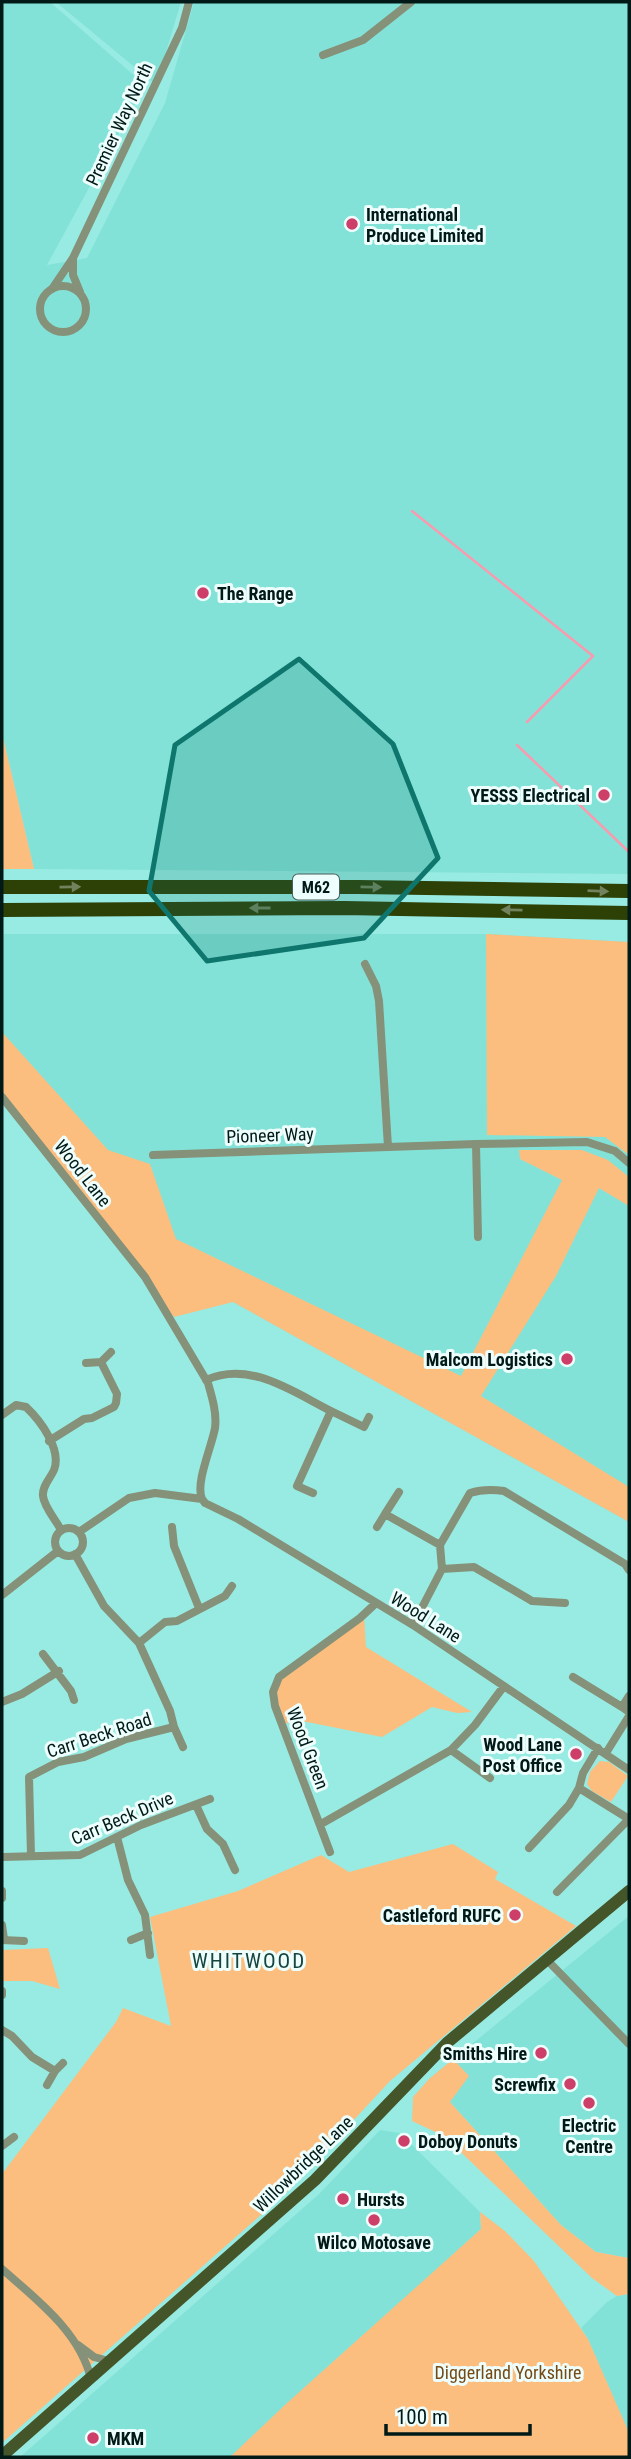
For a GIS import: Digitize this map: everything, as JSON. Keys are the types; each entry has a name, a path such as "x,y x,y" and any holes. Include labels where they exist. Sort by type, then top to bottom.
{"highway":[{"name":"M62","path":"2,887 359,887 629,891"},
{"name":"M62","path":"2,909 316,908 629,913"}],"main road":[{"name":"Willowbridge Lane","path":"2,2456 316,2180 448,2042 627,1893"}],"street":[{"name":"Premier Way North","path":"74,258 74,275 85,300 86,316 77,328 62,333 49,328 41,317 43,298 74,258 182,28 189,2"},
{"path":"323,55 363,40 411,2"},
{"path":"52,289 67,286 80,293"},
{"path":"365,964 376,986 379,1001 388,1147"},
{"name":"Wood Lane","path":"2,1097 145,1277 206,1380 214,1402 216,1424 200,1487 205,1503 238,1519 375,1604 414,1625 629,1770"},
{"name":"Pioneer Way","path":"153,1154 587,1142 615,1151 629,1163"},
{"path":"476,1144 478,1237"},
{"path":"86,1363 101,1362 111,1352"},
{"path":"50,1441 84,1419 92,1418 116,1403 117,1394 101,1362"},
{"path":"206,1380 223,1374 244,1373 261,1376 364,1427 369,1417"},
{"path":"2,1415 16,1405 26,1406 50,1441 57,1460 43,1490 43,1499 61,1530"},
{"path":"313,1493 297,1486 331,1411"},
{"path":"414,1625 442,1569 440,1545 470,1493 491,1489 504,1491 625,1564 629,1570"},
{"path":"377,1527 399,1492"},
{"name":"Wood Lane","path":"79,1532 129,1498 155,1493 202,1499"},
{"path":"385,1514 440,1545"},
{"path":"172,1527 174,1546 199,1608"},
{"path":"71,1528 79,1532 82,1544 75,1554 66,1556 58,1551 55,1542 61,1530 71,1528"},
{"path":"2,1595 58,1551"},
{"path":"75,1554 104,1606 139,1643 183,1747"},
{"path":"442,1569 474,1567 532,1601 565,1603"},
{"path":"139,1643 164,1622 177,1620 225,1596 232,1586"},
{"name":"Wood Green","path":"330,1852 279,1719 273,1692 279,1677 375,1604"},
{"path":"43,1654 71,1691 74,1700"},
{"path":"2,1702 23,1694 58,1672"},
{"path":"573,1677 627,1712"},
{"path":"321,1824 451,1750 475,1726 504,1686"},
{"path":"529,1848 569,1805 579,1788 583,1773 627,1712 629,1696"},
{"name":"Carr Beck Road","path":"31,1856 29,1777 58,1762 84,1757 126,1739 174,1727"},
{"path":"451,1750 490,1778"},
{"path":"557,1892 629,1819 579,1788"},
{"name":"Carr Beck Drive","path":"2,1857 73,1857 141,1825 210,1799"},
{"path":"197,1805 207,1829 223,1844 236,1870"},
{"path":"117,1837 128,1880 145,1914 150,1955"},
{"path":"2,1891 2,1898"},
{"path":"2,1925 3,1939 24,1941"},
{"path":"131,1940 148,1933"},
{"path":"547,1960 629,2044"},
{"path":"2,2030 12,2036 32,2057 55,2071"},
{"path":"47,2085 63,2063"},
{"path":"2,2146 14,2137"},
{"path":"2,2269 47,2308 85,2360 91,2379"},
{"path":"68,2336 94,2357 111,2361"}],"highlighted area":[{"path":"299,659 393,744 438,858 364,938 207,961 149,891 175,745"}],"shaded area":[{"path":"2,2 50,2 145,85 47,265 87,258 165,103 194,2 626,2 629,6 629,874 34,869 2,733"},
{"path":"56,2 181,2 156,85"},
{"path":"2,934 486,934 629,942 629,1522 233,1302 2,1048"},
{"path":"629,1916 629,2258 596,2252 561,2225 429,2079"},
{"path":"380,2130 400,2133 480,2212 481,2229 233,2457 20,2457 319,2194"},
{"path":"629,2294 629,2436 581,2328 607,2302 617,2296"}],"green space":[{"path":"2,733 34,869 2,869"},
{"path":"486,934 629,942 629,1155 605,1137 487,1135"},
{"path":"2,1032 108,1150 150,1164 176,1239 461,1376 562,1180 520,1159 519,1150 582,1150 608,1160 629,1177 629,1206 599,1188 556,1276 481,1396 629,1487 629,1522 233,1302 174,1317 2,1102"},
{"path":"364,1615 366,1647 472,1712 457,1713 432,1707 382,1737 297,1720 281,1725 276,1684"},
{"path":"600,1761 609,1762 628,1776 611,1802 592,1791 587,1784 590,1772"},
{"path":"453,1844 498,1872 495,1879 576,1926 390,2081 287,2192 2,2443 2,2174 116,2022 123,2008 171,2026 150,1917 238,1891 321,1855 349,1872"},
{"path":"48,1948 60,1989 32,1981 2,1981 2,1950"},
{"path":"453,2059 469,2076 450,2102 561,2225 596,2252 629,2258 629,2294 617,2296 592,2278 444,2136 412,2121 413,2097"},
{"name":"Diggerland Yorkshire","path":"480,2212 505,2231 534,2261 588,2339 627,2428 629,2457 230,2457 481,2229"}],"waterway":[{"path":"412,511 593,656 527,722"},
{"path":"517,745 629,852"}],"place":[{"name":"International Produce Limited","path":"352,224"},
{"name":"The Range","path":"203,593"},
{"name":"YESSS Electrical","path":"604,795"},
{"name":"Malcom Logistics","path":"567,1359"},
{"name":"Wood Lane Post Office","path":"576,1754"},
{"name":"Castleford RUFC","path":"515,1915"},
{"name":"Smiths Hire","path":"541,2053"},
{"name":"Screwfix","path":"570,2084"},
{"name":"Electric Centre","path":"589,2103"},
{"name":"Doboy Donuts","path":"404,2141"},
{"name":"Hursts","path":"343,2199"},
{"name":"Wilco Motosave","path":"374,2220"},
{"name":"MKM","path":"93,2438"}],"district":[{"name":"WHITWOOD","path":"249,1961"}]}
